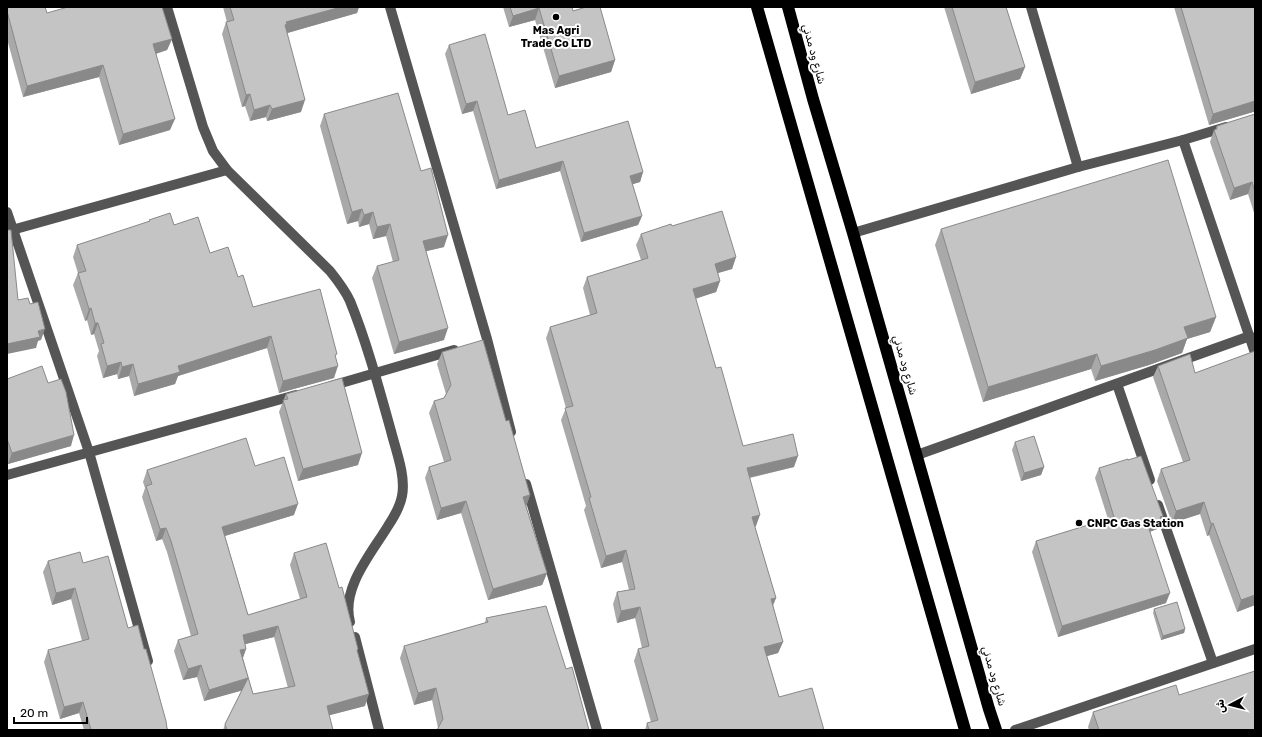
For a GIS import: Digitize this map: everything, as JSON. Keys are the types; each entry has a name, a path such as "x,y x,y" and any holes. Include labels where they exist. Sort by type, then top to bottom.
{"highway":[{"path":"757,7 965,730"},
{"name":"شارع ود مدني","path":"788,7 813,99 996,730"}],"street":[{"path":"167,7 203,127 213,151 227,170 330,271 342,285 350,301 375,374 402,473 402,496 395,515 362,568 351,591 348,611 379,730"},
{"path":"390,7 514,443"},
{"path":"1031,7 1078,167"},
{"path":"853,233 1078,167 1183,140 1234,124"},
{"path":"1183,140 1255,353"},
{"path":"12,230 227,170"},
{"path":"7,212 89,452 151,670"},
{"path":"917,455 1250,336"},
{"path":"322,388 375,374 465,346"},
{"path":"1117,384 1213,663"},
{"path":"7,475 307,392"},
{"path":"523,473 597,730"},
{"path":"1015,730 1255,649"}],"building":[{"path":"7,7 45,7 47,13 68,7 162,7 172,39 153,44 175,119 123,134 103,65 27,86"},
{"path":"230,7 341,7 286,22 287,24 285,25 305,100 272,109 270,105 254,110 250,94 246,95 226,22 234,20"},
{"path":"510,7 572,7 573,11 586,7 600,7 615,60 559,76 539,8 513,16"},
{"path":"952,7 1006,7 1025,67 975,82"},
{"path":"1181,7 1255,7 1255,101 1213,114"},
{"path":"485,34 508,115 525,110 536,148 628,121 643,172 630,176 642,216 584,233 563,161 499,180 477,101 466,104 449,45"},
{"path":"398,93 421,171 431,168 448,235 423,241 448,328 399,342 377,266 399,260 390,224 377,227 373,212 364,215 362,209 352,212 324,114"},
{"path":"1255,114 1255,192 1252,182 1234,188 1214,130 1217,129 1217,126"},
{"path":"1168,160 1216,317 1184,327 1188,338 1155,350 1101,366 1097,354 988,387 941,229"},
{"path":"722,211 736,257 715,264 720,281 693,289 716,368 721,367 743,446 793,434 798,456 747,468 760,515 752,517 776,598 771,599 783,642 764,647 779,697 812,688 824,730 649,730 647,723 658,720 638,649 649,646 640,607 621,611 617,592 635,589 626,550 606,556 589,498 591,497 565,408 573,406 550,327 597,313 587,277 648,258 641,234 671,224 672,226"},
{"path":"170,213 174,225 198,217 210,253 228,247 238,277 243,275 253,307 320,289 337,354 335,355 338,366 283,381 271,336 178,366 180,372 138,384 133,364 122,367 121,362 107,366 101,344 104,343 98,323 95,323 91,308 89,309 78,273 86,271 77,245"},
{"path":"7,230 11,230 18,300 28,298 30,304 38,302 45,329 38,331 40,337 7,344"},
{"path":"483,340 506,421 509,420 530,495 523,497 547,573 493,589 466,501 441,508 429,467 451,460 434,401 444,398 451,385 442,352"},
{"path":"1255,351 1255,595 1241,600 1213,523 1211,524 1204,502 1176,511 1161,469 1190,460 1158,366 1190,354 1195,373"},
{"path":"42,366 48,383 61,379 66,392 74,435 12,453 7,439 7,379"},
{"path":"342,378 362,453 303,469 283,400 288,399 286,394"},
{"path":"1034,436 1044,467 1024,473 1015,442"},
{"path":"246,438 255,466 284,457 298,504 222,527 248,615 307,597 294,553 326,543 339,588 342,587 369,694 327,706 333,730 227,730 225,724 248,678 209,690 201,665 188,669 178,640 198,634 171,541 166,528 160,529 146,486 152,484 147,470","holes":["278,626 295,686 253,694 240,650 246,649 243,635"]},
{"path":"1141,456 1163,516 1160,517 1161,519 1147,523 1170,593 1062,626 1036,541 1114,517 1099,468"},
{"path":"80,552 83,563 108,556 128,628 138,625 168,730 91,730 83,702 64,707 48,650 89,639 75,588 56,593 48,561"},
{"path":"1177,602 1185,629 1163,636 1154,609"},
{"path":"546,606 566,669 572,667 589,730 437,730 443,719 436,688 418,693 404,646 488,622 486,618"},
{"path":"1255,671 1255,730 1099,730 1093,712 1176,685 1179,695"}],"place":[{"name":"Mas Agri Trade Co LTD","path":"556,17"},
{"name":"CNPC Gas Station","path":"1079,523"}]}
